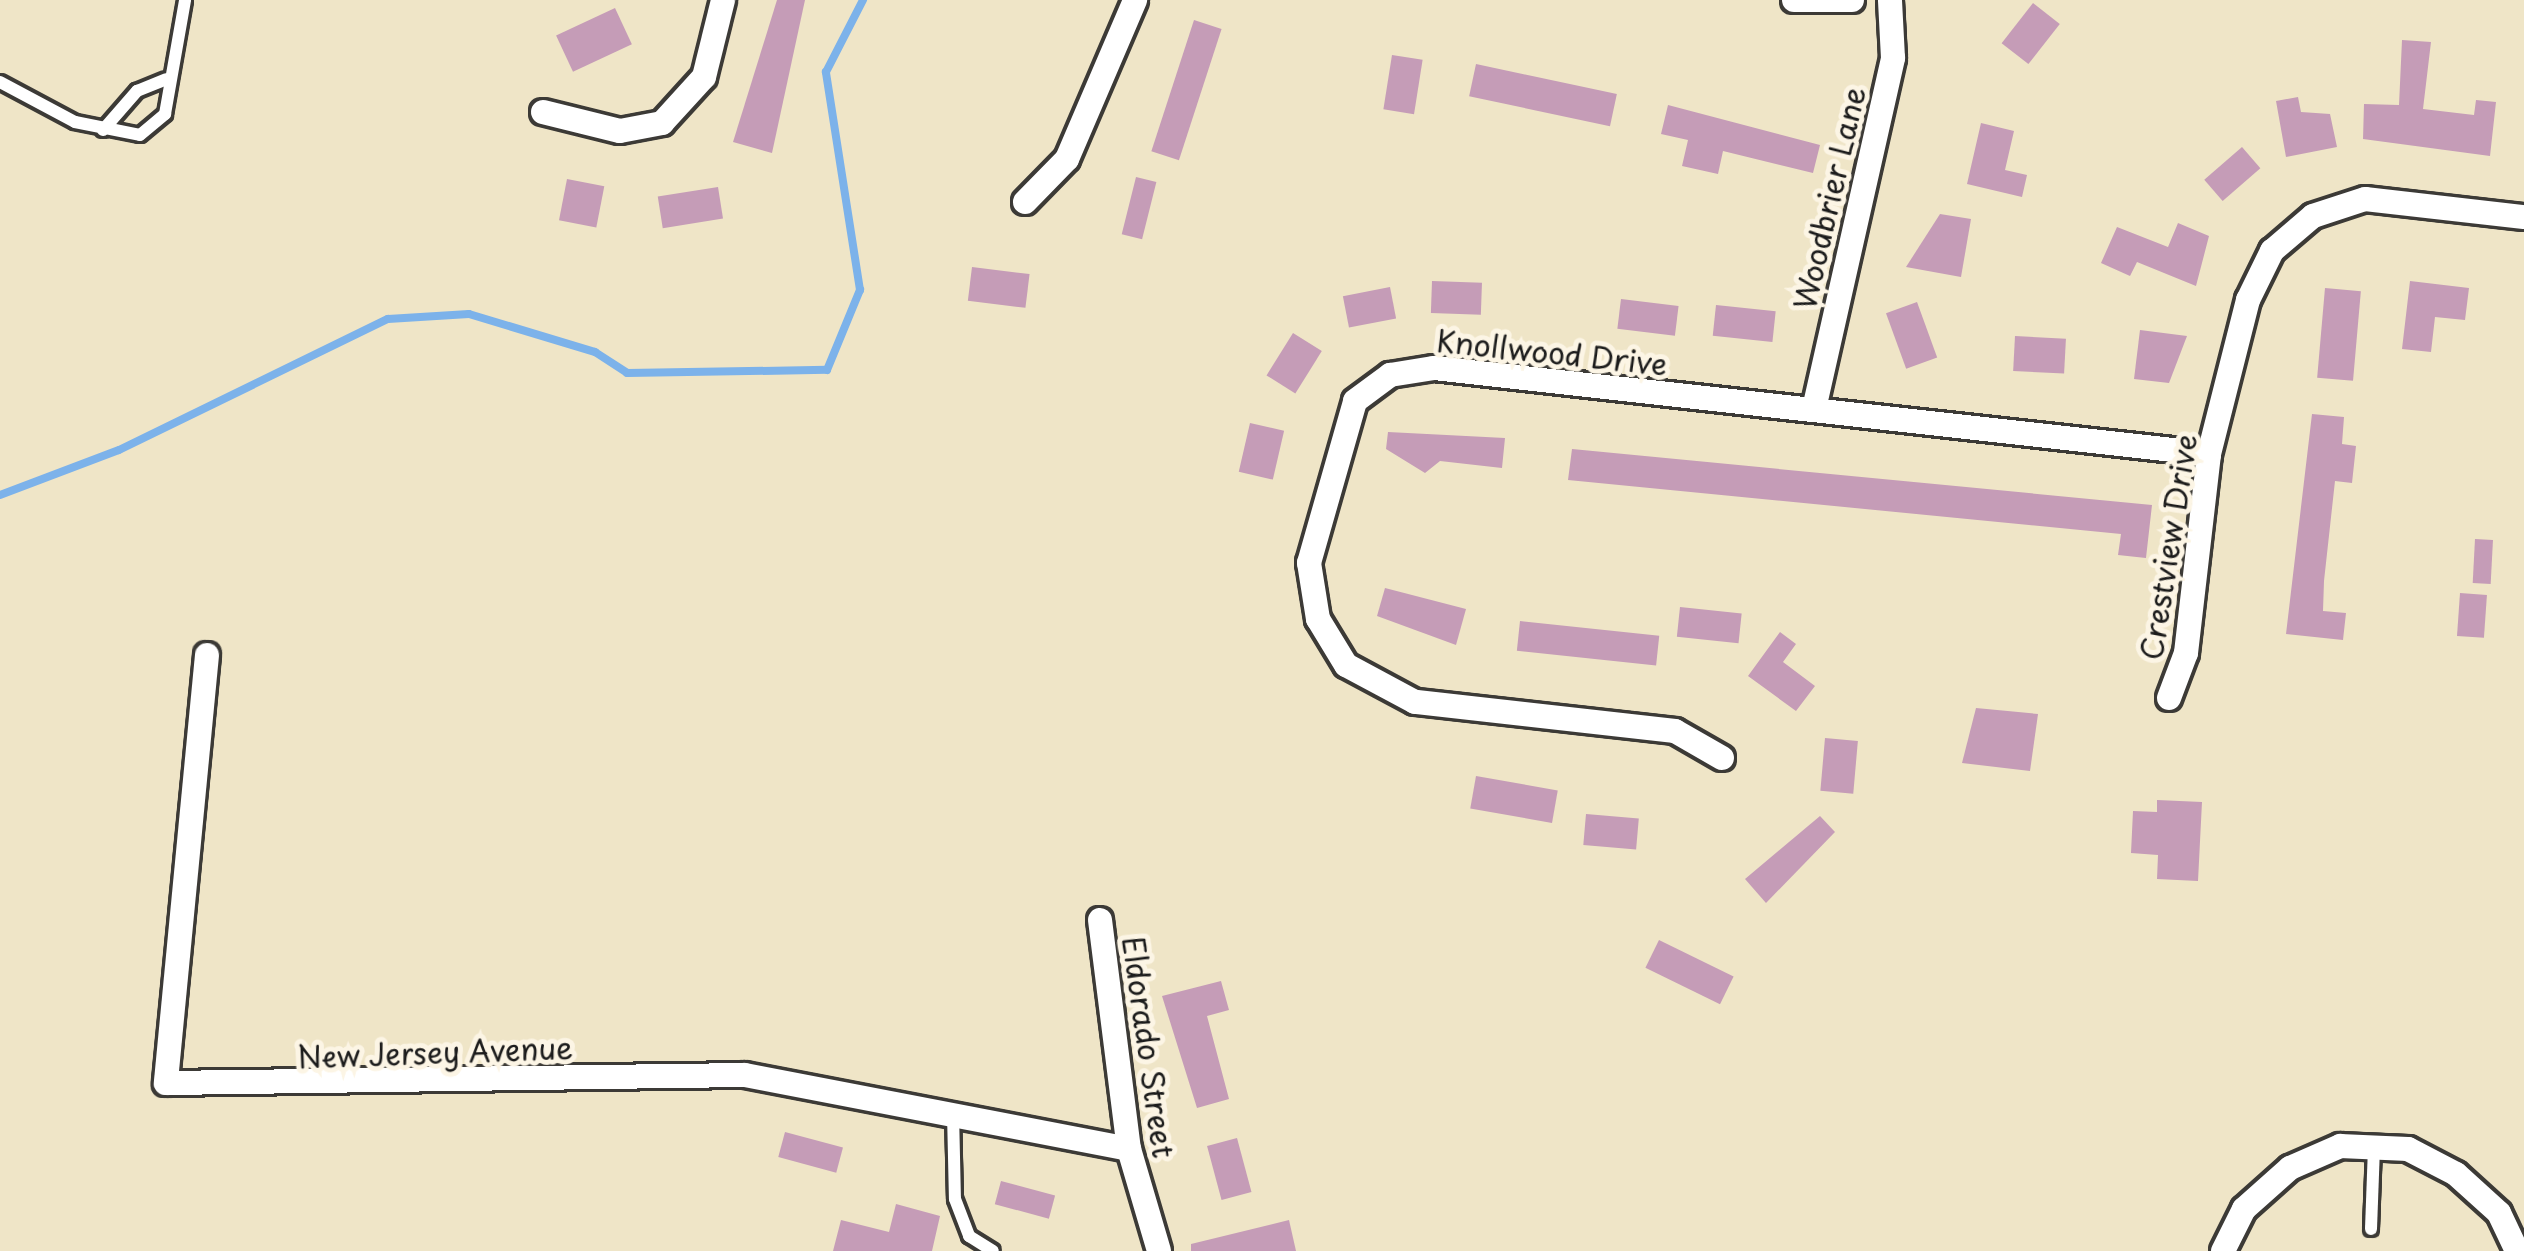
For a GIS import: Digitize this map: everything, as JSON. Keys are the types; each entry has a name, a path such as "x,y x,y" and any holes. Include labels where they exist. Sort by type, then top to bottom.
{"street":[{"path":"543,112 620,131 662,123 704,76 723,0"},
{"path":"1025,202 1067,159 1135,0"},
{"path":"1794,0 1852,0"},
{"name":"Woodbrier Lane","path":"1814,409 1893,58 1890,0"},
{"name":"Crestview Drive","path":"2169,698 2186,653 2209,454 2248,300 2291,232 2365,199 2524,217"},
{"name":"Knollwood Drive","path":"1722,758 1675,731 1415,702 1346,665 1318,619 1310,563 1339,431 1371,386 1412,369 2209,454"},
{"name":"New Jersey Avenue","path":"207,655 166,1083 745,1075 1129,1149"},
{"name":"Eldorado Street","path":"1100,920 1129,1149 1159,1251"},
{"path":"2223,1251 2244,1209 2290,1168 2340,1146 2408,1149 2456,1174 2500,1213 2518,1251"}],"lane":[{"path":"0,82 103,130 154,126 184,0"},
{"path":"103,130 137,91 166,79"},
{"path":"953,1112 955,1199 969,1236 993,1251"},
{"path":"2372,1229 2374,1148"}],"building":[{"path":"777,0 805,0 772,153 733,142"},
{"path":"2033,3 2060,24 2028,64 2002,43"},
{"path":"615,8 632,44 573,72 556,35"},
{"path":"1194,20 1222,29 1179,160 1151,151"},
{"path":"2402,40 2431,42 2423,109 2474,115 2476,100 2496,102 2490,156 2363,139 2364,104 2399,105"},
{"path":"1392,55 1423,60 1414,114 1383,109"},
{"path":"1476,64 1617,94 1610,126 1469,96"},
{"path":"2298,97 2301,112 2330,114 2337,147 2286,157 2276,101"},
{"path":"1668,105 1820,145 1813,173 1723,151 1718,174 1682,166 1688,140 1661,134"},
{"path":"1981,123 2014,131 2005,170 2027,175 2022,197 1967,184"},
{"path":"2242,147 2260,168 2223,201 2204,180"},
{"path":"1136,177 1156,182 1142,239 1122,234"},
{"path":"567,179 604,186 596,227 559,220"},
{"path":"718,187 723,219 663,228 658,197"},
{"path":"1940,214 1971,219 1961,277 1906,267"},
{"path":"2178,223 2209,236 2196,286 2137,262 2130,276 2101,263 2117,227 2168,247"},
{"path":"972,267 1030,274 1025,308 968,301"},
{"path":"1432,281 1482,283 1481,315 1431,313"},
{"path":"2410,281 2469,288 2465,320 2435,317 2431,352 2402,349"},
{"path":"1390,287 1396,318 1349,328 1343,296"},
{"path":"2325,288 2361,291 2353,381 2317,378"},
{"path":"1621,299 1679,306 1675,336 1617,329"},
{"path":"1917,302 1937,357 1906,369 1886,313"},
{"path":"1716,305 1776,311 1772,342 1713,336"},
{"path":"2140,330 2187,336 2169,383 2134,379"},
{"path":"1293,333 1322,351 1295,393 1267,375"},
{"path":"2015,336 2066,339 2064,374 2013,371"},
{"path":"2312,414 2344,417 2342,444 2356,446 2352,483 2335,481 2324,581 2323,611 2346,613 2343,640 2286,634"},
{"path":"1250,423 1284,431 1273,480 1239,472"},
{"path":"1388,432 1505,438 1502,468 1440,461 1425,473 1386,449"},
{"path":"1572,449 2152,505 2146,558 2118,555 2121,534 1568,480"},
{"path":"2475,539 2493,540 2491,584 2473,583"},
{"path":"1385,588 1466,609 1456,645 1377,616"},
{"path":"2460,593 2487,595 2484,638 2457,636"},
{"path":"1680,607 1742,613 1739,643 1677,637"},
{"path":"1520,621 1659,636 1656,665 1517,651"},
{"path":"1780,632 1796,644 1783,662 1815,686 1796,711 1748,676"},
{"path":"1976,708 2038,714 2030,771 1962,763"},
{"path":"1825,738 1858,741 1853,794 1820,791"},
{"path":"1476,776 1558,790 1552,823 1470,808"},
{"path":"2157,800 2202,802 2198,881 2157,879 2158,855 2131,853 2133,811 2157,812"},
{"path":"1586,814 1639,819 1636,850 1583,845"},
{"path":"1820,816 1835,832 1766,903 1745,879"},
{"path":"1659,940 1734,976 1720,1004 1645,968"},
{"path":"1221,981 1229,1010 1207,1016 1229,1099 1197,1108 1162,996"},
{"path":"785,1132 843,1148 836,1173 778,1157"},
{"path":"1237,1138 1251,1192 1222,1200 1207,1146"},
{"path":"1001,1181 1055,1195 1049,1219 995,1204"},
{"path":"896,1204 940,1216 932,1251 833,1251 841,1220 889,1232"},
{"path":"1289,1220 1296,1251 1191,1251 1191,1244"}],"waterway":[{"path":"0,495 119,450 388,319 469,314 595,352 627,373 827,370 860,290 826,72 863,0"}]}
